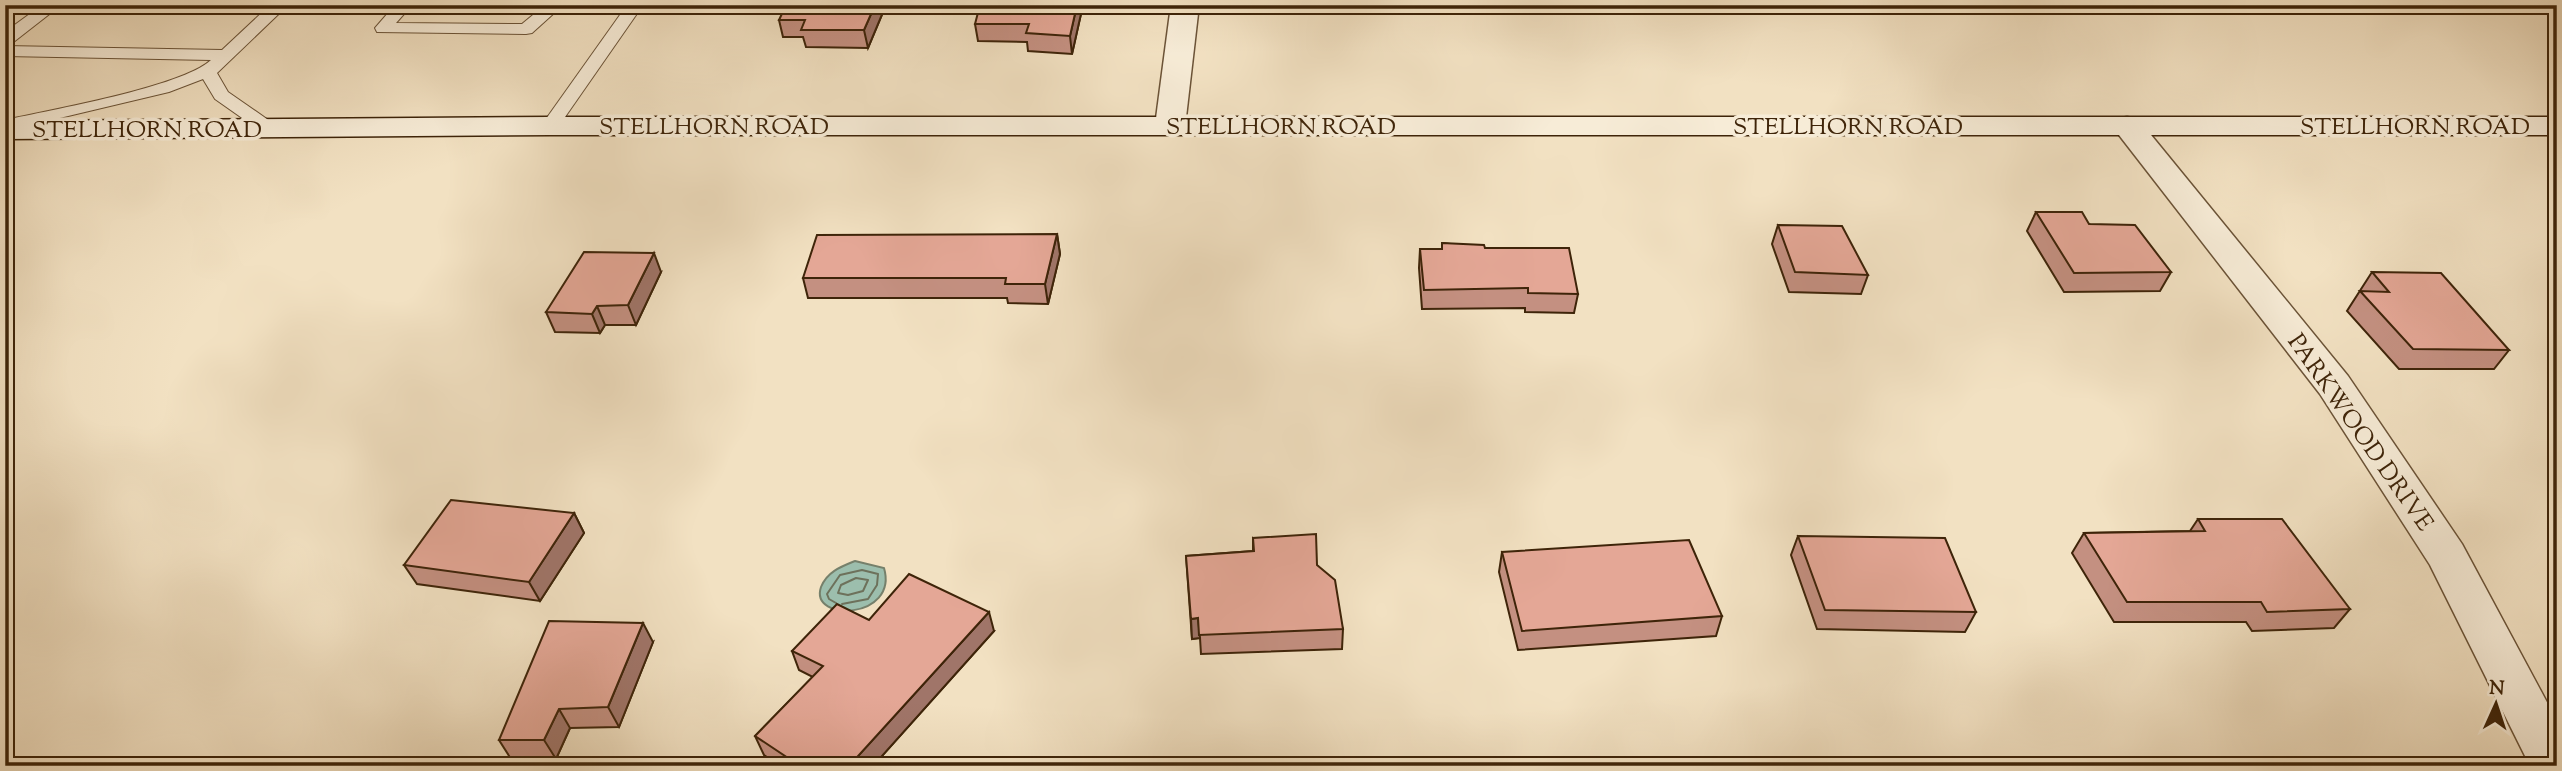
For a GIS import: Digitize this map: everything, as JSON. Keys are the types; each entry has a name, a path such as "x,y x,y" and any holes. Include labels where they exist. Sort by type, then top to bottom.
{"main road":[{"path":"1170,126 1185,5"},
{"name":"PARKWOOD DRIVE","path":"2127,125 2334,385 2447,556 2555,766"},
{"name":"STELLHORN ROAD","path":"5,128 2557,126"}],"lane":[{"path":"5,40 53,5"},
{"path":"5,128 163,89 208,72 280,5"},
{"path":"404,5 383,28 526,29 555,5"},
{"path":"550,126 635,5"},
{"path":"5,51 226,54"},
{"path":"208,72 221,95 268,128"}],"water":[{"path":"855,561 884,568 885,585 879,598 854,610 840,610 828,606 821,599 821,587 827,577"}],"building":[{"path":"786,5 875,5 864,30 801,30 805,20 779,20"},
{"path":"980,5 1077,5 1070,36 1026,33 1029,24 975,24"},
{"path":"2036,212 2082,212 2089,224 2135,225 2171,272 2074,273"},
{"path":"1778,225 1842,226 1868,275 1795,272"},
{"path":"1057,234 1045,284 1005,284 1006,278 803,278 817,235"},
{"path":"1442,243 1484,245 1485,248 1569,248 1578,294 1528,293 1528,288 1424,290 1420,249 1442,249"},
{"path":"584,252 654,253 628,305 597,306 592,314 546,312"},
{"path":"2372,272 2441,273 2509,350 2413,349 2360,291 2389,292"},
{"path":"451,500 574,513 529,582 404,565"},
{"path":"2198,519 2282,519 2350,609 2267,612 2261,602 2127,602 2084,533 2205,531"},
{"path":"1316,534 1317,565 1335,580 1343,629 1199,635 1198,618 1191,619 1186,556 1254,551 1253,538"},
{"path":"1798,536 1945,538 1976,612 1825,610"},
{"path":"1689,540 1722,616 1522,631 1502,552"},
{"path":"909,574 989,612 849,766 800,766 755,736 823,666 792,651 837,604 869,620"},
{"path":"549,621 643,623 608,707 559,709 544,740 499,740"}]}
